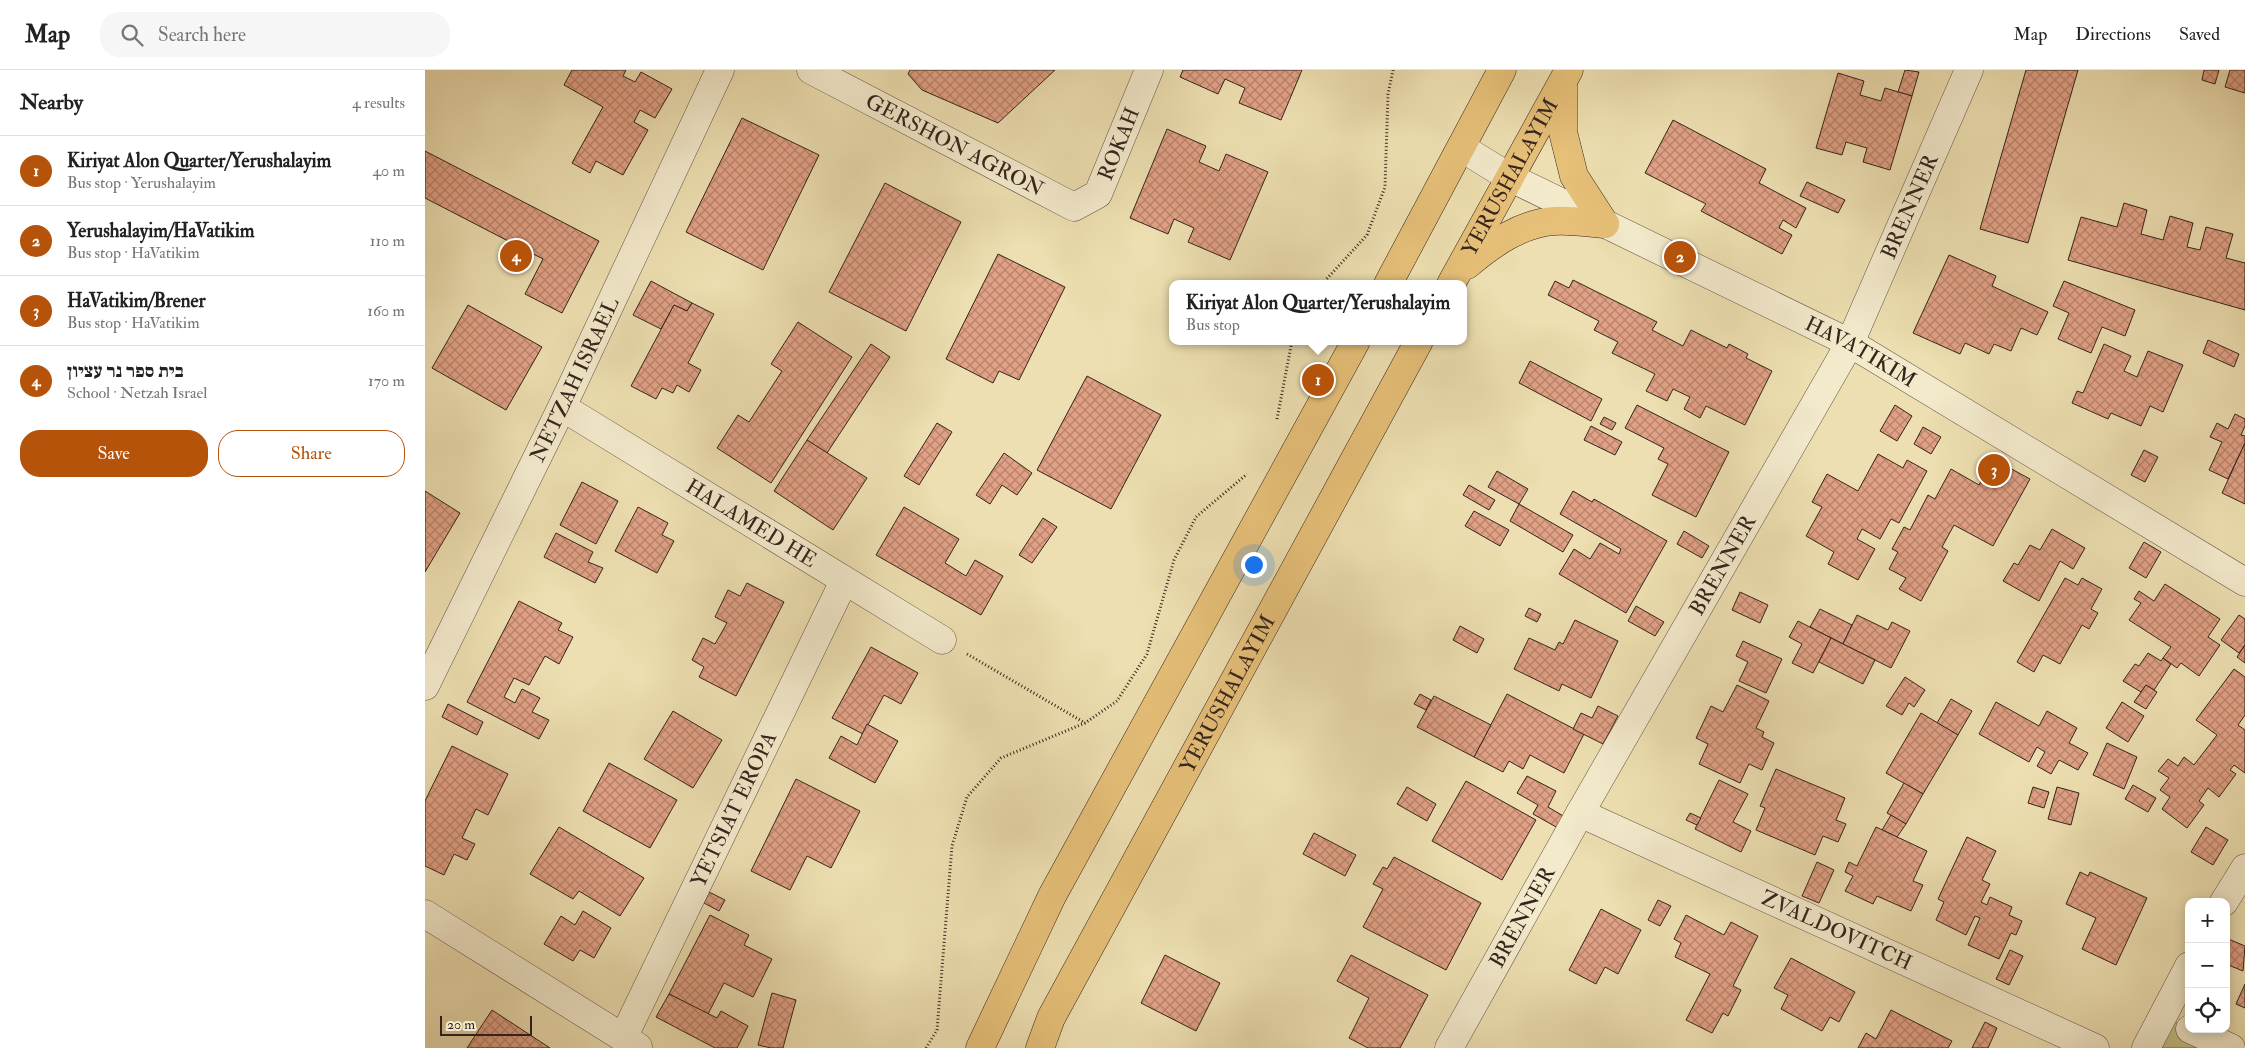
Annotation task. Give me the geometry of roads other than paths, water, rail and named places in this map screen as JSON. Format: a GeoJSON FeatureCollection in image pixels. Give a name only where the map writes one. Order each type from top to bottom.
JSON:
{"type":"FeatureCollection","features":[{"type":"Feature","properties":{"kind":"highway"},"geometry":{"type":"LineString","coordinates":[[1390,280],[1502,70]]}},
{"type":"Feature","properties":{"kind":"highway"},"geometry":{"type":"LineString","coordinates":[[1566,75],[1563,132],[1573,176],[1605,224]]}},
{"type":"Feature","properties":{"kind":"highway","name":"YERUSHALAYIM"},"geometry":{"type":"LineString","coordinates":[[1453,279],[1566,75]]}},
{"type":"Feature","properties":{"kind":"highway"},"geometry":{"type":"LineString","coordinates":[[1453,279],[1491,245],[1526,227],[1555,221],[1605,224]]}},
{"type":"Feature","properties":{"kind":"highway"},"geometry":{"type":"LineString","coordinates":[[981,1048],[1052,896],[1354,345]]}},
{"type":"Feature","properties":{"kind":"highway","name":"YERUSHALAYIM"},"geometry":{"type":"LineString","coordinates":[[1040,1048],[1051,1018],[1417,345]]}},
{"type":"Feature","properties":{"kind":"street","name":"NETZAH ISRAEL"},"geometry":{"type":"LineString","coordinates":[[425,686],[562,407],[720,70]]}},
{"type":"Feature","properties":{"kind":"street","name":"GERSHON AGRON"},"geometry":{"type":"LineString","coordinates":[[811,70],[1074,207]]}},
{"type":"Feature","properties":{"kind":"street","name":"ROKAH"},"geometry":{"type":"LineString","coordinates":[[1074,207],[1098,194],[1149,70]]}},
{"type":"Feature","properties":{"kind":"street","name":"BRENNER"},"geometry":{"type":"LineString","coordinates":[[1449,1048],[1580,813],[1850,343],[1969,70]]}},
{"type":"Feature","properties":{"kind":"street","name":"HAVATIKIM"},"geometry":{"type":"LineString","coordinates":[[1462,148],[1509,177],[1850,343],[2245,582]]}},
{"type":"Feature","properties":{"kind":"street","name":"HALAMED HE"},"geometry":{"type":"LineString","coordinates":[[562,407],[942,640]]}},
{"type":"Feature","properties":{"kind":"street","name":"YETSIAT EROPA"},"geometry":{"type":"LineString","coordinates":[[631,1043],[844,581]]}},
{"type":"Feature","properties":{"kind":"street","name":"ZVALDOVITCH"},"geometry":{"type":"LineString","coordinates":[[1580,813],[2095,1048]]}},
{"type":"Feature","properties":{"kind":"street"},"geometry":{"type":"LineString","coordinates":[[2226,898],[2245,868]]}},
{"type":"Feature","properties":{"kind":"street"},"geometry":{"type":"LineString","coordinates":[[425,914],[631,1043]]}},
{"type":"Feature","properties":{"kind":"street"},"geometry":{"type":"LineString","coordinates":[[2146,1048],[2185,973]]}},
{"type":"Feature","properties":{"kind":"street"},"geometry":{"type":"LineString","coordinates":[[2162,1016],[2185,1027]]}},
{"type":"Feature","properties":{"kind":"street"},"geometry":{"type":"LineString","coordinates":[[2198,1033],[2231,1048]]}},
{"type":"Feature","properties":{"kind":"place","name":"בית ספר נר עציון"},"geometry":{"type":"Point","coordinates":[516,256]}},
{"type":"Feature","properties":{"kind":"place","name":"Yerushalayim/HaVatikim"},"geometry":{"type":"Point","coordinates":[1680,257]}},
{"type":"Feature","properties":{"kind":"place","name":"Kiriyat Alon Quarter/Yerushalayim"},"geometry":{"type":"Point","coordinates":[1318,380]}},
{"type":"Feature","properties":{"kind":"place","name":"HaVatikim/Brener"},"geometry":{"type":"Point","coordinates":[1994,470]}}]}
